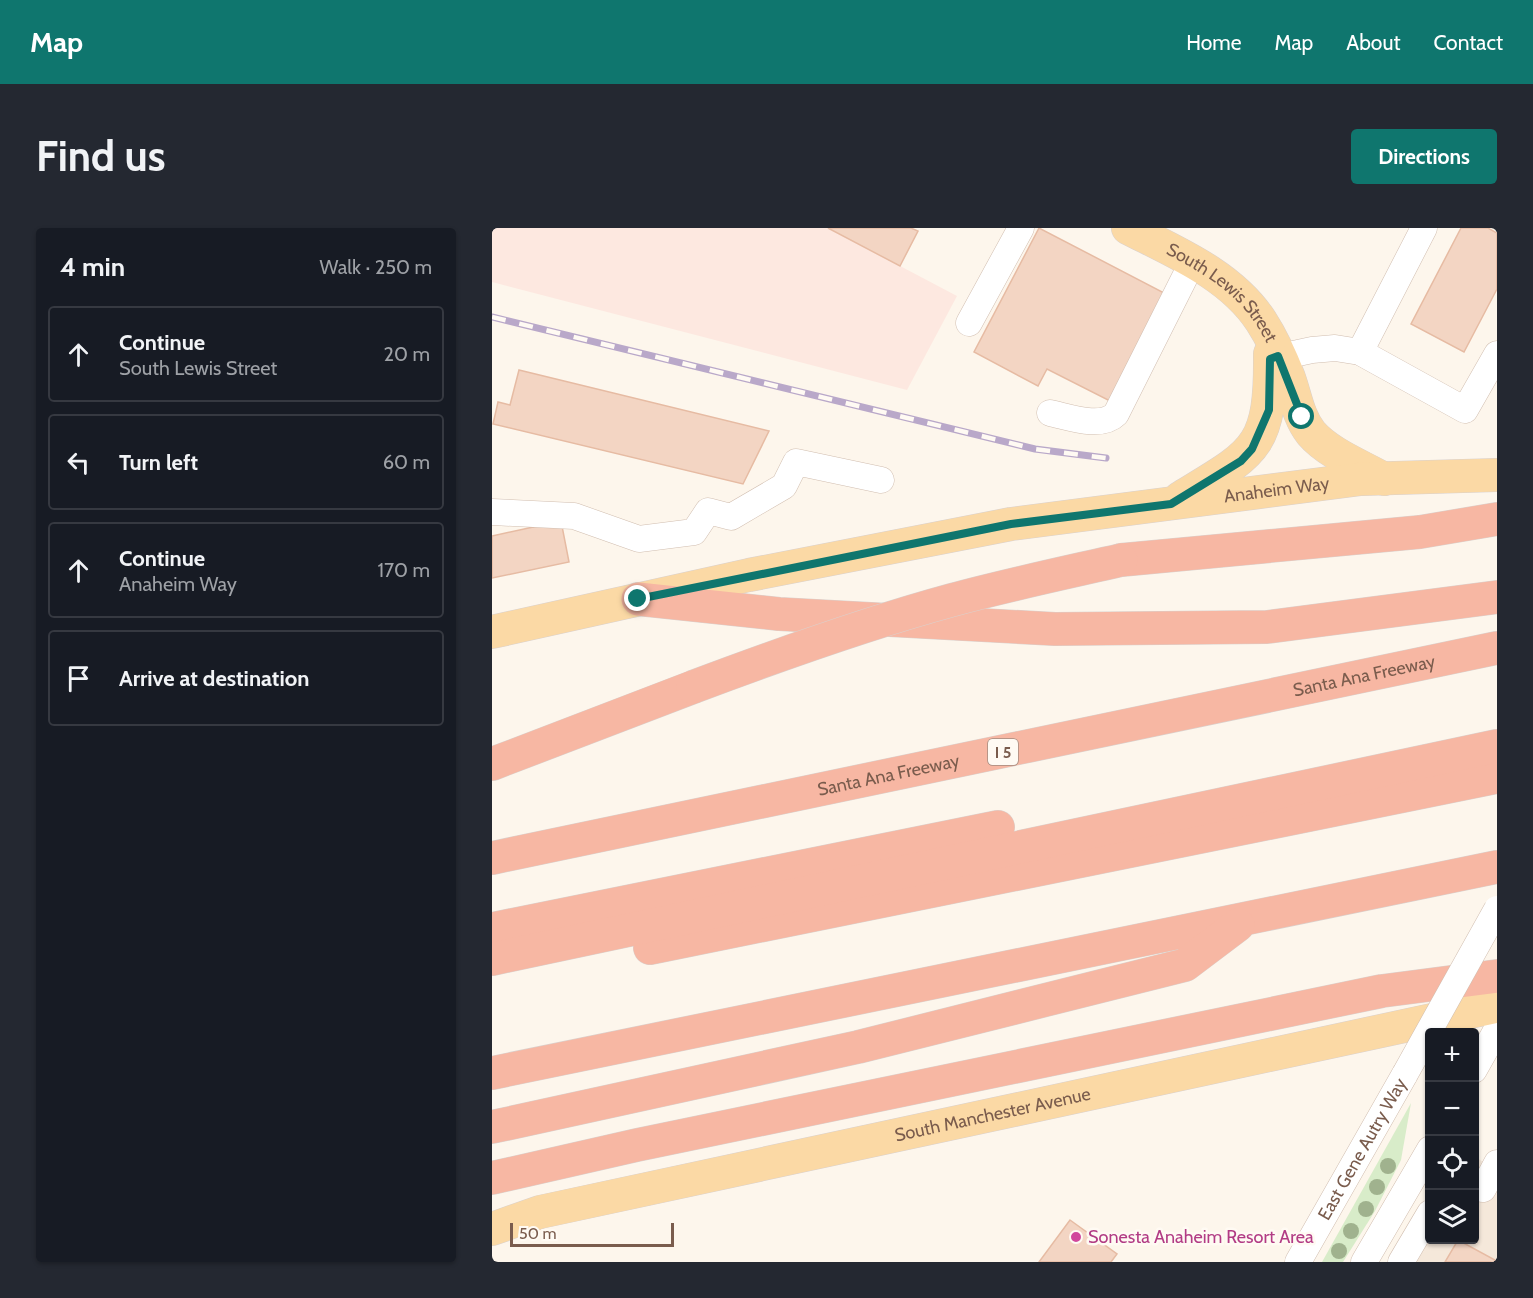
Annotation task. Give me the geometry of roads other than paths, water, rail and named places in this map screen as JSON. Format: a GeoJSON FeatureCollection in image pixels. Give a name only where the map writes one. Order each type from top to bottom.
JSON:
{"type":"FeatureCollection","features":[{"type":"Feature","properties":{"kind":"highway"},"geometry":{"type":"LineString","coordinates":[[492,764],[693,687],[875,622],[954,599],[1120,560],[1420,532],[1497,519]]}},
{"type":"Feature","properties":{"kind":"highway"},"geometry":{"type":"LineString","coordinates":[[638,599],[779,614],[1067,629],[1267,627],[1497,597]]}},
{"type":"Feature","properties":{"kind":"highway","name":"Santa Ana Freeway"},"geometry":{"type":"LineString","coordinates":[[492,858],[1497,648]]}},
{"type":"Feature","properties":{"kind":"highway"},"geometry":{"type":"LineString","coordinates":[[492,929],[1497,726]]}},
{"type":"Feature","properties":{"kind":"highway"},"geometry":{"type":"LineString","coordinates":[[492,959],[1497,746]]}},
{"type":"Feature","properties":{"kind":"highway"},"geometry":{"type":"LineString","coordinates":[[492,979],[1497,777]]}},
{"type":"Feature","properties":{"kind":"highway"},"geometry":{"type":"LineString","coordinates":[[1462,784],[1497,800]]}},
{"type":"Feature","properties":{"kind":"highway"},"geometry":{"type":"LineString","coordinates":[[492,1073],[1497,867]]}},
{"type":"Feature","properties":{"kind":"highway"},"geometry":{"type":"LineString","coordinates":[[492,1127],[858,1047],[1185,965],[1245,920]]}},
{"type":"Feature","properties":{"kind":"highway"},"geometry":{"type":"LineString","coordinates":[[492,1178],[637,1145],[1382,991],[1497,976]]}},
{"type":"Feature","properties":{"kind":"main road","name":"South Lewis Street"},"geometry":{"type":"LineString","coordinates":[[1137,230],[1193,261],[1236,292],[1260,320],[1273,351],[1289,379],[1300,416],[1312,434],[1325,445],[1384,479]]}},
{"type":"Feature","properties":{"kind":"main road"},"geometry":{"type":"LineString","coordinates":[[1171,504],[1241,461],[1252,449],[1269,410],[1273,351]]}},
{"type":"Feature","properties":{"kind":"main road","name":"Anaheim Way"},"geometry":{"type":"LineString","coordinates":[[492,632],[638,599],[1011,524],[1361,479],[1497,475]]}},
{"type":"Feature","properties":{"kind":"main road","name":"South Manchester Avenue"},"geometry":{"type":"LineString","coordinates":[[492,1229],[540,1212],[1497,1006]]}},
{"type":"Feature","properties":{"kind":"street"},"geometry":{"type":"LineString","coordinates":[[969,323],[1021,228]]}},
{"type":"Feature","properties":{"kind":"street"},"geometry":{"type":"LineString","coordinates":[[1360,352],[1424,228]]}},
{"type":"Feature","properties":{"kind":"street"},"geometry":{"type":"LineString","coordinates":[[1050,413],[1098,422],[1111,420],[1193,261]]}},
{"type":"Feature","properties":{"kind":"street"},"geometry":{"type":"LineString","coordinates":[[1273,351],[1335,348],[1360,352],[1465,410],[1497,354]]}},
{"type":"Feature","properties":{"kind":"street"},"geometry":{"type":"LineString","coordinates":[[492,512],[574,516],[639,539],[694,532],[708,511],[731,517],[784,486],[796,462],[881,480]]}},
{"type":"Feature","properties":{"kind":"street","name":"East Gene Autry Way"},"geometry":{"type":"LineString","coordinates":[[1298,1262],[1497,909]]}},
{"type":"Feature","properties":{"kind":"street"},"geometry":{"type":"LineString","coordinates":[[1479,1061],[1497,1029]]}},
{"type":"Feature","properties":{"kind":"street"},"geometry":{"type":"LineString","coordinates":[[1364,1262],[1425,1158]]}},
{"type":"Feature","properties":{"kind":"street"},"geometry":{"type":"LineString","coordinates":[[1485,1190],[1497,1163]]}},
{"type":"Feature","properties":{"kind":"street"},"geometry":{"type":"LineString","coordinates":[[1401,1262],[1425,1221]]}},
{"type":"Feature","properties":{"kind":"railway"},"geometry":{"type":"LineString","coordinates":[[492,317],[1035,449],[1106,458]]}},
{"type":"Feature","properties":{"kind":"place","name":"Sonesta Anaheim Resort Area"},"geometry":{"type":"Point","coordinates":[1076,1237]}}]}
